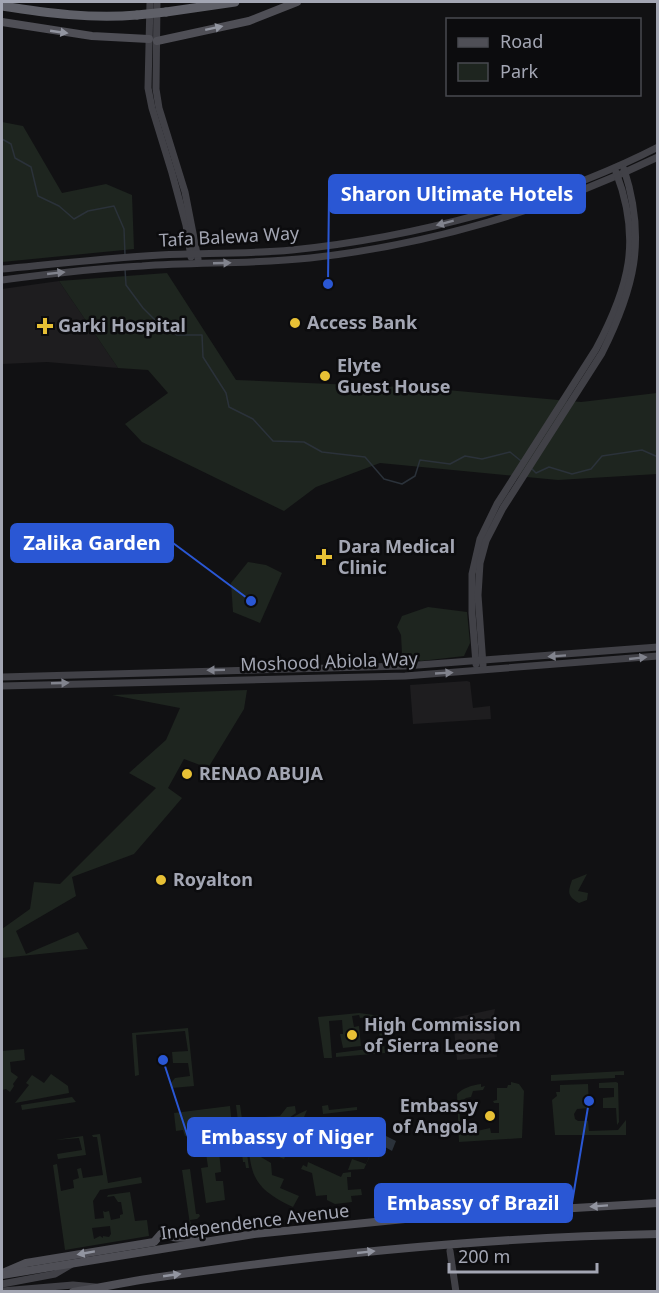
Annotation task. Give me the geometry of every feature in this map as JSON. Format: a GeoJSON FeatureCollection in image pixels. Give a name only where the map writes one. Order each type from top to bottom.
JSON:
{"type":"FeatureCollection","features":[{"type":"Feature","properties":{"kind":"highway"},"geometry":{"type":"LineString","coordinates":[[2,6],[107,18],[235,2]]}},
{"type":"Feature","properties":{"kind":"main road"},"geometry":{"type":"LineString","coordinates":[[150,2],[153,40]]}},
{"type":"Feature","properties":{"kind":"main road"},"geometry":{"type":"LineString","coordinates":[[157,2],[148,88],[195,264]]}},
{"type":"Feature","properties":{"kind":"main road"},"geometry":{"type":"LineString","coordinates":[[2,22],[92,36],[153,40],[249,21],[297,2]]}},
{"type":"Feature","properties":{"kind":"main road","name":"Tafa Balewa Way"},"geometry":{"type":"LineString","coordinates":[[2,269],[111,258],[290,250],[389,236],[536,197],[622,164],[657,147]]}},
{"type":"Feature","properties":{"kind":"main road","name":"Tafa Balewa Way"},"geometry":{"type":"LineString","coordinates":[[2,280],[111,268],[308,258],[361,250],[427,237],[523,211],[621,174],[657,157]]}},
{"type":"Feature","properties":{"kind":"main road"},"geometry":{"type":"LineString","coordinates":[[480,671],[478,595],[480,563],[486,541],[513,485],[550,430],[597,349],[624,286],[630,232],[621,174],[622,164]]}},
{"type":"Feature","properties":{"kind":"main road"},"geometry":{"type":"LineString","coordinates":[[614,167],[621,174]]}},
{"type":"Feature","properties":{"kind":"main road","name":"Moshood Abiola Way"},"geometry":{"type":"LineString","coordinates":[[2,677],[405,666],[657,647]]}},
{"type":"Feature","properties":{"kind":"main road","name":"Moshood Abiola Way"},"geometry":{"type":"LineString","coordinates":[[2,686],[382,676],[480,671],[657,656]]}},
{"type":"Feature","properties":{"kind":"main road","name":"Independence Avenue"},"geometry":{"type":"LineString","coordinates":[[2,1275],[254,1234],[425,1217],[657,1203]]}},
{"type":"Feature","properties":{"kind":"main road"},"geometry":{"type":"LineString","coordinates":[[2,1275],[26,1263],[154,1242],[161,1234],[173,1238],[193,1236],[206,1241]]}},
{"type":"Feature","properties":{"kind":"main road"},"geometry":{"type":"LineString","coordinates":[[73,1292],[292,1260],[441,1244],[539,1237],[657,1234]]}},
{"type":"Feature","properties":{"kind":"main road"},"geometry":{"type":"LineString","coordinates":[[450,1251],[456,1292]]}},
{"type":"Feature","properties":{"kind":"main road","name":"Independence Avenue"},"geometry":{"type":"LineString","coordinates":[[2,1284],[55,1274],[72,1264]]}},
{"type":"Feature","properties":{"kind":"main road"},"geometry":{"type":"LineString","coordinates":[[2,1291],[73,1285],[97,1287]]}},
{"type":"Feature","properties":{"kind":"shaded area","name":"Garki Hospital"},"geometry":{"type":"Polygon","coordinates":[[[59,281],[118,368],[47,362],[2,364],[2,289],[59,281]]]}},
{"type":"Feature","properties":{"kind":"shaded area"},"geometry":{"type":"Polygon","coordinates":[[[470,682],[473,708],[490,706],[491,719],[413,724],[410,685],[470,682]]]}},
{"type":"Feature","properties":{"kind":"shaded area"},"geometry":{"type":"Polygon","coordinates":[[[495,1009],[493,1021],[497,1057],[457,1060],[453,1018],[495,1009]]]}},
{"type":"Feature","properties":{"kind":"shaded area"},"geometry":{"type":"Polygon","coordinates":[[[384,1135],[396,1141],[392,1151],[385,1147],[382,1155],[376,1153],[384,1135]]]}},
{"type":"Feature","properties":{"kind":"green space"},"geometry":{"type":"Polygon","coordinates":[[[2,122],[23,126],[62,193],[106,184],[132,195],[134,249],[2,262],[2,122]]]}},
{"type":"Feature","properties":{"kind":"green space"},"geometry":{"type":"Polygon","coordinates":[[[167,273],[236,380],[425,388],[581,402],[657,393],[657,474],[558,480],[380,463],[316,487],[284,511],[142,442],[125,424],[168,393],[148,370],[118,368],[59,281],[167,273]]]}},
{"type":"Feature","properties":{"kind":"green space"},"geometry":{"type":"Polygon","coordinates":[[[248,562],[266,565],[282,573],[260,623],[233,612],[231,583],[248,562]]]}},
{"type":"Feature","properties":{"kind":"green space"},"geometry":{"type":"Polygon","coordinates":[[[428,607],[467,612],[470,643],[464,656],[421,661],[402,653],[401,635],[397,627],[402,616],[428,607]]]}},
{"type":"Feature","properties":{"kind":"green space"},"geometry":{"type":"Polygon","coordinates":[[[247,690],[244,709],[208,768],[184,759],[168,788],[182,798],[134,854],[72,877],[76,896],[16,931],[26,954],[78,932],[88,949],[2,958],[2,929],[30,909],[34,882],[60,884],[156,788],[129,773],[166,740],[180,708],[112,695],[247,690]]]}},
{"type":"Feature","properties":{"kind":"green space"},"geometry":{"type":"Polygon","coordinates":[[[587,874],[578,891],[588,893],[587,900],[579,903],[570,896],[572,880],[587,874]]]}},
{"type":"Feature","properties":{"kind":"green space"},"geometry":{"type":"Polygon","coordinates":[[[359,1013],[381,1016],[385,1053],[336,1057],[336,1053],[368,1049],[368,1044],[372,1047],[381,1046],[378,1023],[370,1024],[369,1017],[360,1018],[359,1015],[352,1016],[354,1027],[359,1026],[361,1046],[343,1048],[340,1034],[343,1034],[342,1020],[329,1021],[332,1058],[324,1058],[318,1017],[359,1013]]]}},
{"type":"Feature","properties":{"kind":"green space"},"geometry":{"type":"Polygon","coordinates":[[[188,1028],[194,1086],[172,1088],[171,1083],[175,1078],[190,1076],[188,1063],[173,1063],[172,1052],[188,1051],[185,1031],[136,1035],[139,1075],[135,1076],[132,1033],[188,1028]]]}},
{"type":"Feature","properties":{"kind":"green space"},"geometry":{"type":"Polygon","coordinates":[[[24,1049],[25,1060],[10,1062],[11,1072],[18,1077],[14,1086],[10,1092],[6,1089],[2,1090],[2,1051],[24,1049]]]}},
{"type":"Feature","properties":{"kind":"green space"},"geometry":{"type":"Polygon","coordinates":[[[624,1071],[624,1075],[615,1075],[615,1078],[551,1081],[551,1075],[624,1071]]]}},
{"type":"Feature","properties":{"kind":"green space"},"geometry":{"type":"Polygon","coordinates":[[[51,1074],[68,1086],[69,1093],[15,1103],[29,1085],[26,1083],[32,1075],[44,1083],[51,1074]]]}},
{"type":"Feature","properties":{"kind":"green space"},"geometry":{"type":"Polygon","coordinates":[[[511,1082],[519,1084],[524,1091],[522,1138],[459,1142],[457,1094],[471,1086],[481,1084],[481,1087],[485,1086],[483,1090],[473,1091],[471,1097],[459,1104],[461,1132],[470,1132],[471,1128],[476,1128],[477,1131],[490,1128],[491,1133],[499,1133],[499,1103],[493,1101],[497,1100],[497,1088],[507,1088],[511,1082]]]}},
{"type":"Feature","properties":{"kind":"green space"},"geometry":{"type":"Polygon","coordinates":[[[599,1083],[618,1083],[619,1122],[617,1125],[616,1108],[603,1108],[603,1098],[614,1097],[614,1088],[599,1088],[599,1083]]]}},
{"type":"Feature","properties":{"kind":"green space"},"geometry":{"type":"Polygon","coordinates":[[[588,1084],[589,1108],[577,1109],[574,1114],[575,1119],[588,1121],[589,1131],[618,1130],[626,1120],[626,1135],[555,1135],[552,1100],[557,1096],[556,1092],[560,1092],[560,1085],[588,1084]]]}},
{"type":"Feature","properties":{"kind":"green space"},"geometry":{"type":"Polygon","coordinates":[[[72,1097],[76,1102],[22,1110],[21,1105],[72,1097]]]}},
{"type":"Feature","properties":{"kind":"green space"},"geometry":{"type":"Polygon","coordinates":[[[236,1105],[240,1105],[249,1168],[246,1168],[243,1162],[236,1105]]]}},
{"type":"Feature","properties":{"kind":"green space"},"geometry":{"type":"Polygon","coordinates":[[[328,1105],[329,1110],[357,1107],[357,1110],[323,1114],[322,1106],[328,1105]]]}},
{"type":"Feature","properties":{"kind":"green space"},"geometry":{"type":"Polygon","coordinates":[[[230,1106],[233,1136],[220,1138],[218,1129],[194,1132],[194,1134],[185,1136],[183,1130],[176,1131],[174,1113],[230,1106]]]}},
{"type":"Feature","properties":{"kind":"green space"},"geometry":{"type":"Polygon","coordinates":[[[295,1106],[296,1113],[272,1130],[260,1149],[252,1147],[254,1153],[271,1163],[272,1175],[284,1179],[280,1188],[299,1196],[293,1207],[278,1199],[259,1183],[251,1165],[246,1124],[264,1117],[280,1116],[287,1107],[295,1106]]]}},
{"type":"Feature","properties":{"kind":"green space"},"geometry":{"type":"Polygon","coordinates":[[[307,1110],[290,1151],[284,1159],[262,1150],[281,1126],[307,1110]]]}},
{"type":"Feature","properties":{"kind":"green space"},"geometry":{"type":"Polygon","coordinates":[[[100,1134],[108,1183],[141,1177],[142,1183],[100,1190],[93,1201],[95,1219],[104,1218],[103,1211],[109,1211],[111,1220],[120,1218],[123,1214],[121,1202],[118,1202],[114,1196],[107,1197],[130,1192],[135,1221],[147,1220],[149,1236],[65,1250],[53,1165],[57,1164],[61,1191],[74,1188],[73,1180],[79,1178],[77,1169],[81,1168],[83,1178],[103,1175],[97,1137],[92,1135],[100,1134]],[[110,1226],[92,1228],[94,1239],[100,1236],[109,1237],[110,1226]]]}},
{"type":"Feature","properties":{"kind":"green space"},"geometry":{"type":"Polygon","coordinates":[[[83,1136],[86,1155],[58,1159],[57,1154],[82,1150],[79,1138],[55,1140],[83,1136]]]}},
{"type":"Feature","properties":{"kind":"green space"},"geometry":{"type":"Polygon","coordinates":[[[375,1139],[377,1140],[364,1169],[348,1170],[352,1159],[366,1164],[375,1139]]]}},
{"type":"Feature","properties":{"kind":"green space"},"geometry":{"type":"Polygon","coordinates":[[[219,1151],[221,1172],[215,1173],[216,1181],[223,1181],[225,1200],[206,1203],[201,1168],[208,1167],[206,1153],[219,1151]]]}},
{"type":"Feature","properties":{"kind":"green space"},"geometry":{"type":"Polygon","coordinates":[[[308,1162],[341,1177],[343,1173],[351,1172],[351,1177],[347,1177],[348,1190],[361,1189],[362,1195],[351,1196],[352,1202],[335,1204],[327,1200],[327,1195],[316,1196],[312,1173],[301,1169],[303,1165],[307,1167],[308,1162]]]}},
{"type":"Feature","properties":{"kind":"green space"},"geometry":{"type":"Polygon","coordinates":[[[190,1169],[196,1214],[200,1216],[190,1220],[191,1224],[195,1224],[195,1229],[252,1221],[252,1216],[255,1216],[256,1222],[191,1231],[182,1170],[190,1169]]]}},
{"type":"Feature","properties":{"kind":"green space"},"geometry":{"type":"Polygon","coordinates":[[[322,1209],[331,1213],[295,1217],[298,1212],[322,1209]]]}},
{"type":"Feature","properties":{"kind":"waterway"},"geometry":{"type":"LineString","coordinates":[[2,139],[11,144],[15,158],[31,167],[38,196],[59,206],[74,219],[88,211],[114,206],[124,229],[125,255]]}},
{"type":"Feature","properties":{"kind":"waterway"},"geometry":{"type":"LineString","coordinates":[[125,269],[126,285],[143,308],[159,324],[177,335],[202,335],[203,357],[226,393],[229,407],[253,419],[273,441],[304,442],[322,452],[365,457],[384,479],[402,484],[415,476],[420,460],[450,464],[465,456],[482,459],[510,452],[521,461]]}},
{"type":"Feature","properties":{"kind":"waterway"},"geometry":{"type":"LineString","coordinates":[[532,469],[536,473],[549,467],[572,474],[591,469],[602,456],[642,450],[658,457]]}},
{"type":"Feature","properties":{"kind":"place","name":"Sharon Ultimate Hotels"},"geometry":{"type":"Point","coordinates":[328,284]}},
{"type":"Feature","properties":{"kind":"place","name":"Access Bank"},"geometry":{"type":"Point","coordinates":[295,323]}},
{"type":"Feature","properties":{"kind":"place","name":"Garki Hospital"},"geometry":{"type":"Point","coordinates":[45,326]}},
{"type":"Feature","properties":{"kind":"place","name":"Elyte Guest House"},"geometry":{"type":"Point","coordinates":[325,376]}},
{"type":"Feature","properties":{"kind":"place","name":"Dara Medical Clinic"},"geometry":{"type":"Point","coordinates":[324,557]}},
{"type":"Feature","properties":{"kind":"place","name":"Zalika Garden"},"geometry":{"type":"Point","coordinates":[251,601]}},
{"type":"Feature","properties":{"kind":"place","name":"RENAO ABUJA"},"geometry":{"type":"Point","coordinates":[187,774]}},
{"type":"Feature","properties":{"kind":"place","name":"Royalton"},"geometry":{"type":"Point","coordinates":[161,880]}},
{"type":"Feature","properties":{"kind":"place","name":"High Commission of Sierra Leone"},"geometry":{"type":"Point","coordinates":[352,1035]}},
{"type":"Feature","properties":{"kind":"place","name":"Embassy of Niger"},"geometry":{"type":"Point","coordinates":[163,1060]}},
{"type":"Feature","properties":{"kind":"place","name":"Embassy of Brazil"},"geometry":{"type":"Point","coordinates":[589,1101]}},
{"type":"Feature","properties":{"kind":"place","name":"Embassy of Angola"},"geometry":{"type":"Point","coordinates":[490,1116]}}]}
